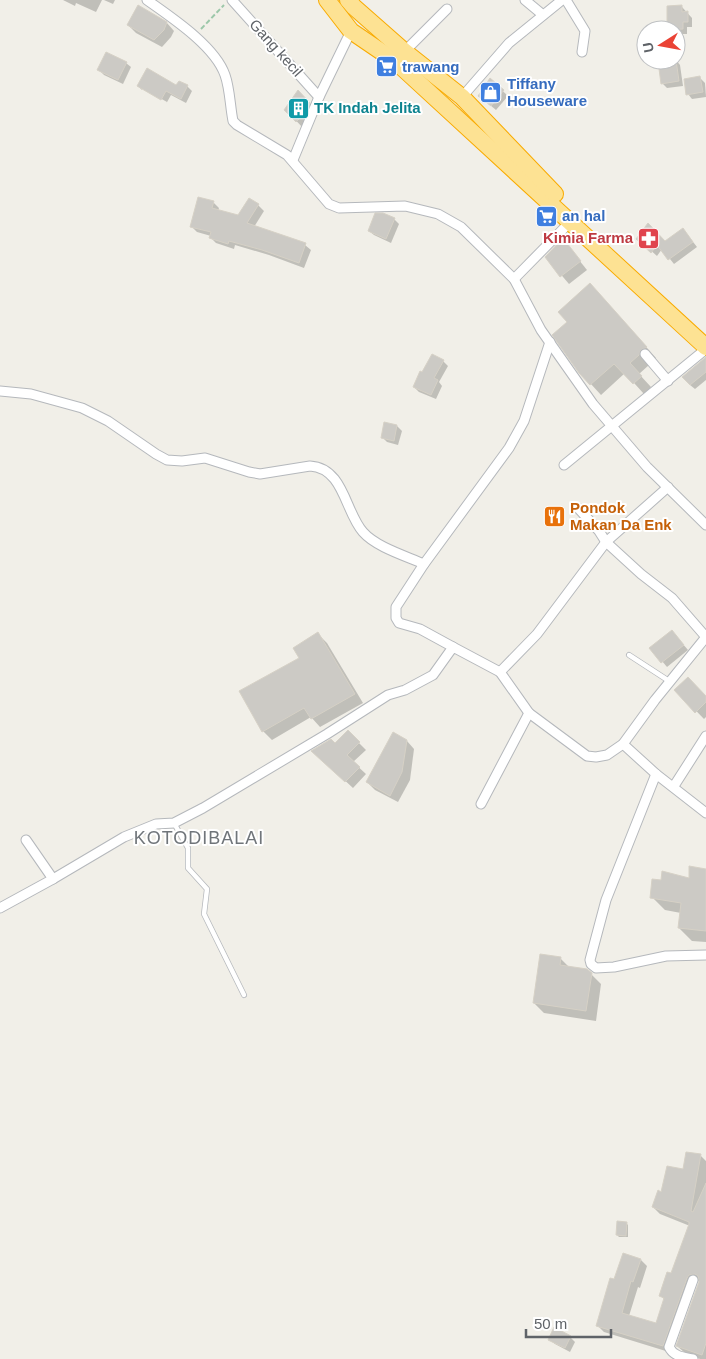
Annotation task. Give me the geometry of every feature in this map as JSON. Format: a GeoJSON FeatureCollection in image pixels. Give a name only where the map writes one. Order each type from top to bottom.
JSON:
{"type":"FeatureCollection","features":[{"type":"Feature","properties":{"kind":"highway"},"geometry":{"type":"LineString","coordinates":[[327,0],[350,31],[400,56],[462,97],[571,221],[706,348]]}},
{"type":"Feature","properties":{"kind":"highway"},"geometry":{"type":"LineString","coordinates":[[348,0],[400,56],[544,192],[589,223],[706,338]]}},
{"type":"Feature","properties":{"kind":"street"},"geometry":{"type":"LineString","coordinates":[[147,0],[194,36],[216,58],[225,75],[233,121],[293,160],[329,204],[339,208],[405,206],[438,214],[461,226],[514,279],[541,330],[593,404],[647,466],[706,525]]}},
{"type":"Feature","properties":{"kind":"street","name":"Gang kecil"},"geometry":{"type":"LineString","coordinates":[[230,0],[319,97]]}},
{"type":"Feature","properties":{"kind":"street"},"geometry":{"type":"LineString","coordinates":[[525,0],[543,15]]}},
{"type":"Feature","properties":{"kind":"street"},"geometry":{"type":"LineString","coordinates":[[462,97],[510,43],[562,0]]}},
{"type":"Feature","properties":{"kind":"street"},"geometry":{"type":"LineString","coordinates":[[566,0],[585,31],[582,52]]}},
{"type":"Feature","properties":{"kind":"street"},"geometry":{"type":"LineString","coordinates":[[400,56],[447,9]]}},
{"type":"Feature","properties":{"kind":"street"},"geometry":{"type":"LineString","coordinates":[[293,160],[319,97],[350,31]]}},
{"type":"Feature","properties":{"kind":"street"},"geometry":{"type":"LineString","coordinates":[[514,279],[571,221]]}},
{"type":"Feature","properties":{"kind":"street"},"geometry":{"type":"LineString","coordinates":[[550,342],[524,421],[508,448],[424,564],[396,607],[396,618],[399,623],[420,629],[500,672],[529,713],[587,756],[596,757],[607,755],[623,744],[706,637],[672,598],[641,574],[606,542],[599,531],[578,508]]}},
{"type":"Feature","properties":{"kind":"street"},"geometry":{"type":"LineString","coordinates":[[564,465],[706,348]]}},
{"type":"Feature","properties":{"kind":"street"},"geometry":{"type":"LineString","coordinates":[[645,354],[668,381]]}},
{"type":"Feature","properties":{"kind":"street"},"geometry":{"type":"LineString","coordinates":[[0,391],[31,394],[82,408],[108,421],[167,460],[182,462],[205,458],[260,474],[310,466],[318,467],[328,473],[337,483],[362,532],[372,541],[424,564]]}},
{"type":"Feature","properties":{"kind":"street"},"geometry":{"type":"LineString","coordinates":[[500,672],[538,634],[606,542],[668,487]]}},
{"type":"Feature","properties":{"kind":"street"},"geometry":{"type":"LineString","coordinates":[[0,908],[124,838],[156,824],[174,823],[203,808],[388,695],[405,690],[433,675],[453,647]]}},
{"type":"Feature","properties":{"kind":"street"},"geometry":{"type":"LineString","coordinates":[[481,804],[529,713]]}},
{"type":"Feature","properties":{"kind":"street"},"geometry":{"type":"LineString","coordinates":[[674,786],[706,736]]}},
{"type":"Feature","properties":{"kind":"street"},"geometry":{"type":"LineString","coordinates":[[623,744],[656,774],[674,786],[706,813]]}},
{"type":"Feature","properties":{"kind":"street"},"geometry":{"type":"LineString","coordinates":[[656,774],[606,900],[590,960],[591,964],[596,968],[614,967],[666,956],[706,955]]}},
{"type":"Feature","properties":{"kind":"street"},"geometry":{"type":"LineString","coordinates":[[26,840],[53,879]]}},
{"type":"Feature","properties":{"kind":"street"},"geometry":{"type":"LineString","coordinates":[[693,1280],[669,1347],[672,1353],[678,1356],[693,1359]]}},
{"type":"Feature","properties":{"kind":"lane"},"geometry":{"type":"LineString","coordinates":[[628,654],[671,682]]}},
{"type":"Feature","properties":{"kind":"lane"},"geometry":{"type":"LineString","coordinates":[[174,823],[188,848],[188,868],[207,889],[204,914],[244,995]]}},
{"type":"Feature","properties":{"kind":"path"},"geometry":{"type":"LineString","coordinates":[[194,36],[230,0]]}},
{"type":"Feature","properties":{"kind":"building"},"geometry":{"type":"Polygon","coordinates":[[[138,5],[167,22],[164,30],[154,40],[127,25],[138,5]]]}},
{"type":"Feature","properties":{"kind":"building"},"geometry":{"type":"Polygon","coordinates":[[[682,5],[682,12],[688,11],[688,22],[686,20],[667,20],[667,6],[682,5]]]}},
{"type":"Feature","properties":{"kind":"building"},"geometry":{"type":"Polygon","coordinates":[[[106,52],[127,62],[118,80],[97,70],[106,52]]]}},
{"type":"Feature","properties":{"kind":"building"},"geometry":{"type":"Polygon","coordinates":[[[147,68],[176,85],[179,81],[188,85],[181,99],[166,91],[161,100],[137,86],[147,68]]]}},
{"type":"Feature","properties":{"kind":"building"},"geometry":{"type":"Polygon","coordinates":[[[659,70],[677,70],[679,81],[661,84],[659,70]]]}},
{"type":"Feature","properties":{"kind":"building"},"geometry":{"type":"Polygon","coordinates":[[[700,76],[703,92],[686,95],[684,79],[700,76]]]}},
{"type":"Feature","properties":{"kind":"building","name":"Tiffany Houseware"},"geometry":{"type":"Polygon","coordinates":[[[490,78],[504,90],[491,106],[478,96],[490,78]]]}},
{"type":"Feature","properties":{"kind":"building","name":"TK Indah Jelita"},"geometry":{"type":"Polygon","coordinates":[[[298,90],[310,103],[306,112],[296,122],[284,110],[298,90]]]}},
{"type":"Feature","properties":{"kind":"building"},"geometry":{"type":"Polygon","coordinates":[[[198,197],[214,201],[212,208],[238,215],[249,198],[259,204],[247,223],[306,243],[299,263],[262,250],[229,241],[228,244],[209,238],[211,232],[190,227],[198,197]]]}},
{"type":"Feature","properties":{"kind":"building"},"geometry":{"type":"Polygon","coordinates":[[[375,213],[383,213],[395,218],[386,239],[368,231],[375,213]]]}},
{"type":"Feature","properties":{"kind":"building"},"geometry":{"type":"Polygon","coordinates":[[[648,223],[665,241],[683,228],[693,242],[668,260],[657,245],[651,253],[636,239],[648,223]]]}},
{"type":"Feature","properties":{"kind":"building"},"geometry":{"type":"Polygon","coordinates":[[[563,238],[581,261],[560,277],[545,257],[563,238]]]}},
{"type":"Feature","properties":{"kind":"building"},"geometry":{"type":"Polygon","coordinates":[[[590,283],[647,347],[641,350],[639,355],[630,363],[642,376],[633,384],[614,364],[590,385],[552,335],[567,322],[558,312],[590,283]]]}},
{"type":"Feature","properties":{"kind":"building"},"geometry":{"type":"Polygon","coordinates":[[[432,354],[444,360],[434,378],[438,380],[431,395],[413,387],[420,371],[422,372],[432,354]]]}},
{"type":"Feature","properties":{"kind":"building"},"geometry":{"type":"Polygon","coordinates":[[[706,357],[706,372],[690,385],[682,377],[706,357]]]}},
{"type":"Feature","properties":{"kind":"building"},"geometry":{"type":"Polygon","coordinates":[[[384,422],[397,425],[394,441],[381,438],[384,422]]]}},
{"type":"Feature","properties":{"kind":"building"},"geometry":{"type":"Polygon","coordinates":[[[672,630],[684,645],[661,663],[649,648],[672,630]]]}},
{"type":"Feature","properties":{"kind":"building"},"geometry":{"type":"Polygon","coordinates":[[[318,632],[355,694],[311,719],[304,708],[262,732],[239,691],[299,658],[293,648],[318,632]]]}},
{"type":"Feature","properties":{"kind":"building"},"geometry":{"type":"Polygon","coordinates":[[[688,677],[706,696],[706,702],[695,713],[674,690],[688,677]]]}},
{"type":"Feature","properties":{"kind":"building"},"geometry":{"type":"Polygon","coordinates":[[[348,730],[360,742],[347,755],[360,767],[345,782],[311,751],[331,739],[335,743],[348,730]]]}},
{"type":"Feature","properties":{"kind":"building"},"geometry":{"type":"Polygon","coordinates":[[[393,732],[407,740],[402,772],[390,796],[366,782],[393,732]]]}},
{"type":"Feature","properties":{"kind":"building"},"geometry":{"type":"Polygon","coordinates":[[[689,866],[706,869],[706,931],[678,928],[681,903],[650,898],[652,879],[661,880],[662,871],[689,878],[689,866]]]}},
{"type":"Feature","properties":{"kind":"building"},"geometry":{"type":"Polygon","coordinates":[[[540,954],[561,957],[560,965],[587,969],[592,973],[586,1011],[533,1003],[540,954]]]}},
{"type":"Feature","properties":{"kind":"building"},"geometry":{"type":"Polygon","coordinates":[[[686,1152],[701,1154],[691,1211],[693,1212],[706,1183],[706,1343],[702,1355],[676,1346],[699,1282],[698,1276],[695,1274],[689,1275],[687,1278],[663,1346],[596,1326],[610,1278],[614,1279],[623,1253],[641,1259],[633,1282],[631,1281],[622,1313],[656,1323],[664,1298],[659,1296],[667,1272],[671,1273],[689,1222],[652,1207],[658,1190],[661,1192],[667,1166],[683,1169],[686,1152]]]}},
{"type":"Feature","properties":{"kind":"building"},"geometry":{"type":"Polygon","coordinates":[[[617,1221],[627,1222],[626,1236],[616,1235],[617,1221]]]}},
{"type":"Feature","properties":{"kind":"building"},"geometry":{"type":"Polygon","coordinates":[[[554,1327],[571,1336],[565,1348],[548,1340],[554,1327]]]}},
{"type":"Feature","properties":{"kind":"place","name":"trawang"},"geometry":{"type":"Point","coordinates":[386,67]}},
{"type":"Feature","properties":{"kind":"place","name":"Tiffany Houseware"},"geometry":{"type":"Point","coordinates":[491,93]}},
{"type":"Feature","properties":{"kind":"place","name":"TK Indah Jelita"},"geometry":{"type":"Point","coordinates":[298,108]}},
{"type":"Feature","properties":{"kind":"place","name":"an hal"},"geometry":{"type":"Point","coordinates":[546,216]}},
{"type":"Feature","properties":{"kind":"place","name":"Kimia Farma"},"geometry":{"type":"Point","coordinates":[649,238]}},
{"type":"Feature","properties":{"kind":"place","name":"Pondok Makan Da Enk"},"geometry":{"type":"Point","coordinates":[554,517]}},
{"type":"Feature","properties":{"kind":"district","name":"KOTODIBALAI"},"geometry":{"type":"Point","coordinates":[199,838]}}]}
